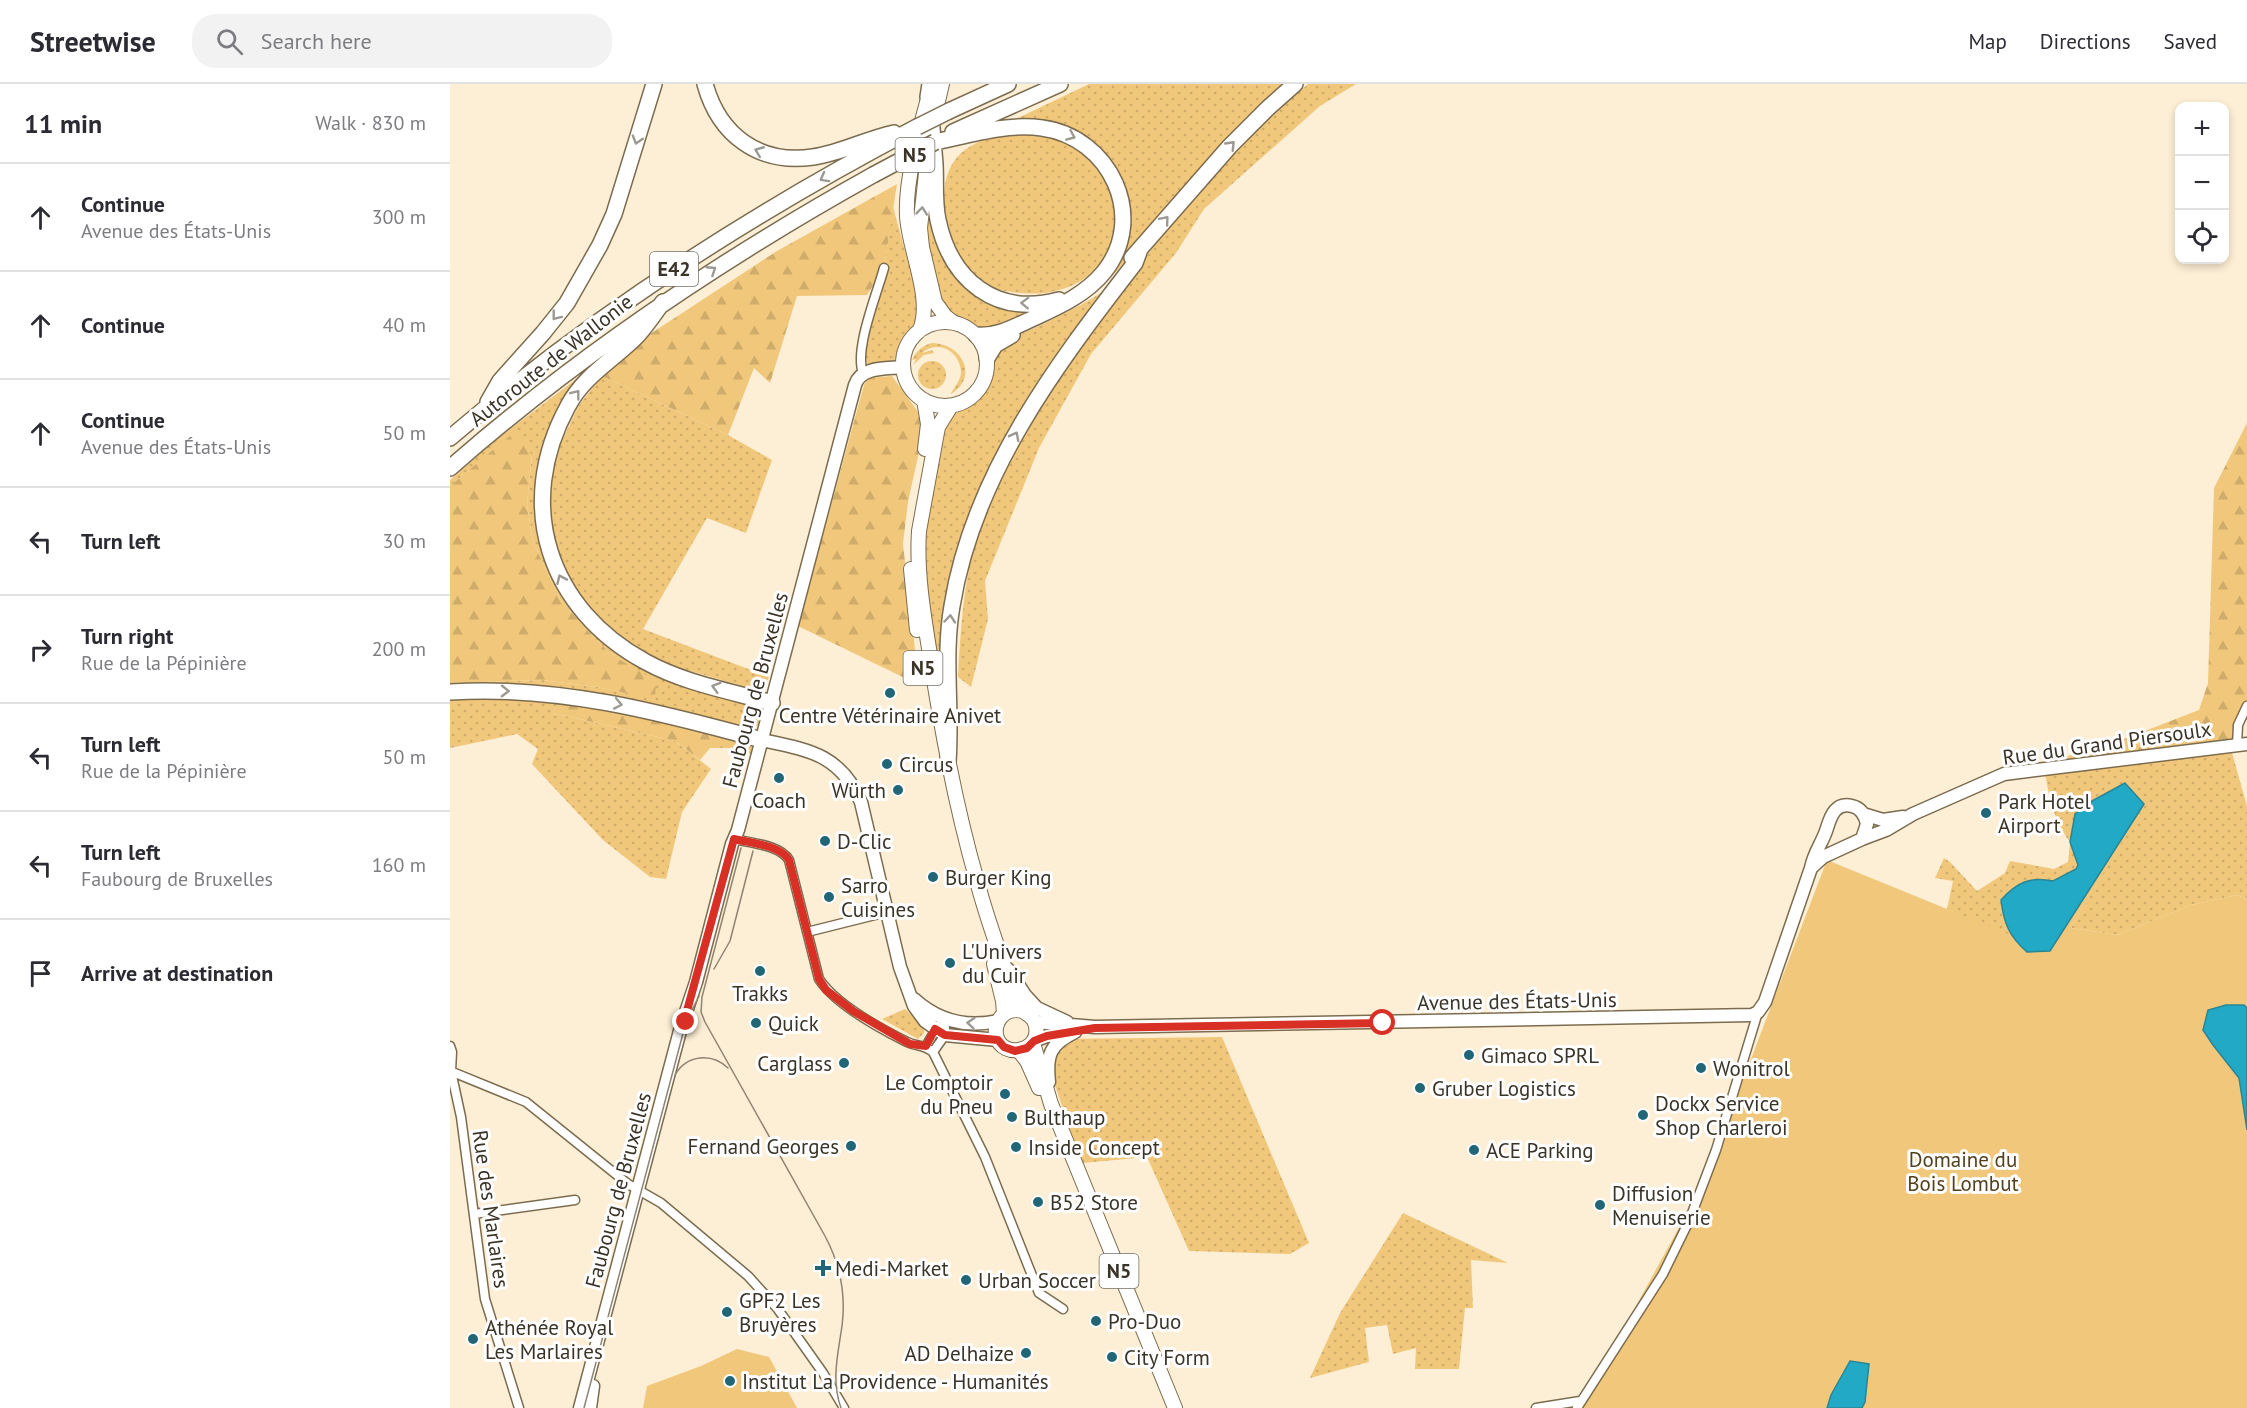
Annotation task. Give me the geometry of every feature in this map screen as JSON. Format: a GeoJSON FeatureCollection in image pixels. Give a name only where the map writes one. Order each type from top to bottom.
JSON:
{"type":"FeatureCollection","features":[{"type":"Feature","properties":{"kind":"highway"},"geometry":{"type":"LineString","coordinates":[[485,408],[500,381],[567,303],[600,245],[614,214],[654,84]]}},
{"type":"Feature","properties":{"kind":"highway"},"geometry":{"type":"LineString","coordinates":[[705,84],[718,118],[732,134],[750,147],[772,156],[813,157],[928,132],[973,128],[1043,128],[1061,131],[1090,147],[1110,170],[1121,204],[1123,223],[1115,254],[1103,273],[1067,302],[1005,331],[990,335],[976,335]]}},
{"type":"Feature","properties":{"kind":"highway"},"geometry":{"type":"LineString","coordinates":[[977,97],[993,84]]}},
{"type":"Feature","properties":{"kind":"highway","name":"Autoroute de Wallonie"},"geometry":{"type":"LineString","coordinates":[[450,468],[499,424],[551,383],[663,302],[794,219],[873,175],[977,97],[1008,84]]}},
{"type":"Feature","properties":{"kind":"highway"},"geometry":{"type":"LineString","coordinates":[[973,128],[1060,84]]}},
{"type":"Feature","properties":{"kind":"highway"},"geometry":{"type":"LineString","coordinates":[[987,358],[1001,341],[1094,295],[1108,285],[1230,146],[1295,84]]}},
{"type":"Feature","properties":{"kind":"highway"},"geometry":{"type":"LineString","coordinates":[[928,132],[938,218],[946,247],[965,277],[985,294],[1015,303],[1048,302],[1082,292]]}},
{"type":"Feature","properties":{"kind":"highway","name":"Autoroute de Wallonie"},"geometry":{"type":"LineString","coordinates":[[450,438],[485,408],[613,312],[716,241],[876,143]]}},
{"type":"Feature","properties":{"kind":"highway"},"geometry":{"type":"LineString","coordinates":[[948,761],[950,732],[948,648],[951,607],[961,559],[977,513],[1023,420],[1086,326],[1135,262],[1139,252]]}},
{"type":"Feature","properties":{"kind":"highway"},"geometry":{"type":"LineString","coordinates":[[663,302],[638,335],[590,377],[569,403],[558,427],[549,452],[543,501],[545,530],[553,563],[565,589],[582,613],[620,646],[648,663],[688,679],[772,703]]}},
{"type":"Feature","properties":{"kind":"highway"},"geometry":{"type":"LineString","coordinates":[[450,692],[518,691],[571,696],[620,704],[762,740]]}},
{"type":"Feature","properties":{"kind":"main road","name":"N5"},"geometry":{"type":"LineString","coordinates":[[942,84],[928,132],[920,228],[935,302],[945,316],[976,335]]}},
{"type":"Feature","properties":{"kind":"main road","name":"N5"},"geometry":{"type":"LineString","coordinates":[[903,367],[904,353],[908,344],[920,330],[924,320],[925,304],[908,231],[907,194],[930,88]]}},
{"type":"Feature","properties":{"kind":"main road"},"geometry":{"type":"LineString","coordinates":[[920,330],[942,322],[954,323]]}},
{"type":"Feature","properties":{"kind":"main road"},"geometry":{"type":"LineString","coordinates":[[903,367],[908,384],[924,400],[932,404],[951,406],[971,397],[978,389],[987,369],[987,358],[976,335]]}},
{"type":"Feature","properties":{"kind":"main road","name":"N5"},"geometry":{"type":"LineString","coordinates":[[924,400],[928,424],[927,435],[909,546],[914,604],[929,705],[943,774],[968,883],[999,982],[1001,1018],[996,1030],[998,1040]]}},
{"type":"Feature","properties":{"kind":"main road","name":"N5"},"geometry":{"type":"LineString","coordinates":[[951,406],[941,419],[936,436],[918,546],[929,652],[948,761],[977,883],[1014,998],[1035,1022],[1036,1033],[1033,1042],[1051,1104],[1175,1408]]}},
{"type":"Feature","properties":{"kind":"main road"},"geometry":{"type":"LineString","coordinates":[[1001,1018],[1015,1010],[1023,1011]]}},
{"type":"Feature","properties":{"kind":"main road"},"geometry":{"type":"LineString","coordinates":[[998,1040],[1007,1049],[1019,1051],[1033,1042]]}},
{"type":"Feature","properties":{"kind":"main road","name":"N5"},"geometry":{"type":"LineString","coordinates":[[1019,1051],[1027,1061],[1037,1086],[1051,1104]]}},
{"type":"Feature","properties":{"kind":"street","name":"Faubourg de Bruxelles"},"geometry":{"type":"LineString","coordinates":[[590,1408],[594,1383],[685,1018],[740,847],[762,740],[855,384],[863,373],[860,362],[862,345],[884,268]]}},
{"type":"Feature","properties":{"kind":"street"},"geometry":{"type":"LineString","coordinates":[[863,373],[903,367]]}},
{"type":"Feature","properties":{"kind":"street","name":"Rue du Grand Piersoulx"},"geometry":{"type":"LineString","coordinates":[[1862,839],[1886,830],[1913,814],[1987,781],[2013,772],[2242,745],[2238,725],[2247,706]]}},
{"type":"Feature","properties":{"kind":"street"},"geometry":{"type":"LineString","coordinates":[[762,740],[806,749],[822,755],[846,775],[855,787],[861,802],[904,984],[919,1013],[940,1032],[998,1040]]}},
{"type":"Feature","properties":{"kind":"street"},"geometry":{"type":"LineString","coordinates":[[1536,1408],[1579,1405],[1663,1274],[1689,1221],[1716,1150],[1758,1012],[1765,1002],[1818,846],[1828,828],[1830,816],[1838,808],[1854,806],[1863,813],[1867,824],[1862,839],[1823,857],[1811,868]]}},
{"type":"Feature","properties":{"kind":"street","name":"Rue du Grand Piersoulx"},"geometry":{"type":"LineString","coordinates":[[1863,813],[1890,820],[1913,814]]}},
{"type":"Feature","properties":{"kind":"street"},"geometry":{"type":"LineString","coordinates":[[1828,828],[1833,839],[1846,845]]}},
{"type":"Feature","properties":{"kind":"street"},"geometry":{"type":"LineString","coordinates":[[740,847],[776,850],[785,854],[789,860],[819,979],[826,990],[853,1011],[910,1044],[926,1046],[933,1052],[985,1157],[1039,1293],[1063,1309]]}},
{"type":"Feature","properties":{"kind":"street"},"geometry":{"type":"LineString","coordinates":[[807,932],[887,912]]}},
{"type":"Feature","properties":{"kind":"street"},"geometry":{"type":"LineString","coordinates":[[1004,965],[1010,970],[1024,995],[1037,1008],[1073,1028],[1051,1051],[1047,1069],[1051,1104]]}},
{"type":"Feature","properties":{"kind":"street"},"geometry":{"type":"LineString","coordinates":[[911,996],[923,1008],[945,1020],[983,1024],[1001,1018]]}},
{"type":"Feature","properties":{"kind":"street","name":"Avenue des États-Unis"},"geometry":{"type":"LineString","coordinates":[[1035,1022],[1073,1028],[1095,1028],[1746,1016],[1758,1012]]}},
{"type":"Feature","properties":{"kind":"street"},"geometry":{"type":"LineString","coordinates":[[933,1052],[945,1020]]}},
{"type":"Feature","properties":{"kind":"street","name":"Avenue des États-Unis"},"geometry":{"type":"LineString","coordinates":[[1033,1042],[1073,1028]]}},
{"type":"Feature","properties":{"kind":"street"},"geometry":{"type":"LineString","coordinates":[[926,1046],[940,1032]]}},
{"type":"Feature","properties":{"kind":"street","name":"Rue des Marlaires"},"geometry":{"type":"LineString","coordinates":[[450,1046],[451,1071],[461,1117],[485,1299],[519,1408]]}},
{"type":"Feature","properties":{"kind":"street"},"geometry":{"type":"LineString","coordinates":[[451,1071],[526,1102],[642,1192],[662,1203],[748,1276],[777,1308],[823,1373],[844,1408]]}},
{"type":"Feature","properties":{"kind":"street"},"geometry":{"type":"LineString","coordinates":[[450,1118],[461,1117]]}},
{"type":"Feature","properties":{"kind":"street","name":"Faubourg de Bruxelles"},"geometry":{"type":"LineString","coordinates":[[580,1408],[642,1192]]}},
{"type":"Feature","properties":{"kind":"street"},"geometry":{"type":"LineString","coordinates":[[474,1214],[575,1200]]}},
{"type":"Feature","properties":{"kind":"green space"},"geometry":{"type":"Polygon","coordinates":[[[1089,84],[1290,84],[1140,243],[1117,271],[1096,288],[1114,267],[1125,193],[1118,173],[1107,156],[1090,140],[1073,129],[1048,121],[1016,119],[1089,84]]]}},
{"type":"Feature","properties":{"kind":"green space"},"geometry":{"type":"Polygon","coordinates":[[[1308,84],[1356,84],[1320,106],[1204,209],[1176,253],[1091,354],[1039,448],[985,581],[988,619],[971,687],[958,677],[963,609],[971,552],[984,516],[1007,466],[1049,394],[1080,347],[1158,241],[1214,175],[1275,113],[1308,84]]]}},
{"type":"Feature","properties":{"kind":"green space"},"geometry":{"type":"Polygon","coordinates":[[[1029,133],[1062,141],[1092,157],[1114,197],[1114,231],[1104,258],[1096,269],[1073,285],[1038,294],[998,289],[986,285],[974,275],[963,262],[955,246],[948,227],[945,209],[948,174],[955,160],[962,153],[979,142],[989,139],[1029,133]]]}},
{"type":"Feature","properties":{"kind":"green space"},"geometry":{"type":"Polygon","coordinates":[[[897,184],[884,268],[867,295],[797,296],[770,383],[754,368],[728,435],[602,376],[647,336],[777,251],[897,184]]]}},
{"type":"Feature","properties":{"kind":"green space"},"geometry":{"type":"Polygon","coordinates":[[[930,193],[938,218],[978,289],[1048,302],[990,335],[945,309],[927,270],[920,228],[930,193]]]}},
{"type":"Feature","properties":{"kind":"green space"},"geometry":{"type":"Polygon","coordinates":[[[893,207],[924,320],[909,335],[895,361],[868,365],[862,345],[884,268],[893,207]]]}},
{"type":"Feature","properties":{"kind":"green space"},"geometry":{"type":"Polygon","coordinates":[[[1114,284],[1063,345],[1009,430],[979,492],[940,692],[922,544],[948,419],[982,396],[990,380],[997,355],[1004,345],[1017,336],[1088,301],[1114,284]]]}},
{"type":"Feature","properties":{"kind":"green space"},"geometry":{"type":"Polygon","coordinates":[[[932,343],[951,348],[963,362],[964,378],[960,387],[951,394],[959,381],[961,372],[957,358],[947,349],[935,347],[928,349],[922,353],[932,350],[934,353],[924,355],[913,365],[916,359],[912,360],[918,351],[932,343]]]}},
{"type":"Feature","properties":{"kind":"green space"},"geometry":{"type":"Polygon","coordinates":[[[932,361],[942,365],[946,375],[942,385],[932,389],[922,385],[918,375],[922,365],[932,361]]]}},
{"type":"Feature","properties":{"kind":"green space"},"geometry":{"type":"Polygon","coordinates":[[[596,364],[551,426],[546,559],[610,646],[761,708],[762,715],[758,725],[751,730],[628,699],[542,687],[450,689],[450,683],[542,680],[655,698],[622,661],[601,645],[561,601],[533,542],[527,504],[532,455],[483,459],[450,486],[450,480],[492,443],[596,364]]]}},
{"type":"Feature","properties":{"kind":"green space"},"geometry":{"type":"Polygon","coordinates":[[[602,376],[728,435],[772,460],[746,533],[707,518],[643,629],[769,677],[764,687],[746,687],[666,664],[620,639],[594,614],[569,582],[553,542],[548,498],[554,457],[579,405],[602,376]]]}},
{"type":"Feature","properties":{"kind":"green space"},"geometry":{"type":"Polygon","coordinates":[[[892,376],[921,416],[924,429],[908,502],[903,544],[919,685],[798,626],[864,385],[868,378],[892,376]]]}},
{"type":"Feature","properties":{"kind":"green space"},"geometry":{"type":"Polygon","coordinates":[[[2247,423],[2247,713],[2236,736],[2225,747],[2051,761],[2119,741],[2199,710],[2208,683],[2214,488],[2247,423]]]}},
{"type":"Feature","properties":{"kind":"green space"},"geometry":{"type":"Polygon","coordinates":[[[517,430],[532,455],[527,504],[533,542],[561,601],[601,645],[622,661],[656,681],[655,699],[597,687],[542,680],[450,683],[450,486],[517,430]]]}},
{"type":"Feature","properties":{"kind":"green space"},"geometry":{"type":"Polygon","coordinates":[[[450,693],[561,694],[553,713],[675,741],[711,769],[682,812],[666,879],[650,877],[603,840],[532,764],[538,749],[517,734],[450,748],[450,693]]]}},
{"type":"Feature","properties":{"kind":"green space"},"geometry":{"type":"Polygon","coordinates":[[[561,694],[753,737],[751,754],[727,748],[710,748],[700,760],[675,741],[553,713],[561,694]]]}},
{"type":"Feature","properties":{"kind":"green space"},"geometry":{"type":"Polygon","coordinates":[[[2230,746],[2247,806],[2247,899],[2237,895],[2191,905],[2117,935],[2071,928],[2128,829],[2050,951],[2013,940],[1947,909],[1953,881],[1935,878],[1944,858],[1977,891],[2005,873],[2010,861],[2054,869],[2068,862],[2070,842],[2059,825],[2044,768],[2230,746]]]}},
{"type":"Feature","properties":{"kind":"green space","name":"Domaine du Bois Lombut"},"geometry":{"type":"Polygon","coordinates":[[[2144,804],[2071,928],[2117,935],[2191,905],[2237,895],[2247,899],[2247,1408],[1580,1408],[1704,1182],[1827,860],[2050,951],[2144,804]]]}},
{"type":"Feature","properties":{"kind":"green space"},"geometry":{"type":"Polygon","coordinates":[[[905,1009],[924,1027],[924,1033],[918,1039],[882,1019],[905,1009]]]}},
{"type":"Feature","properties":{"kind":"green space"},"geometry":{"type":"Polygon","coordinates":[[[1222,1037],[1309,1243],[1290,1254],[1189,1251],[1147,1157],[1083,1163],[1048,1064],[1060,1039],[1222,1037]]]}},
{"type":"Feature","properties":{"kind":"green space"},"geometry":{"type":"Polygon","coordinates":[[[1403,1213],[1508,1263],[1471,1260],[1473,1308],[1465,1308],[1459,1369],[1415,1369],[1416,1348],[1393,1354],[1387,1325],[1365,1328],[1369,1362],[1310,1378],[1340,1313],[1403,1213]]]}},
{"type":"Feature","properties":{"kind":"green space","name":"Institut La Providence - Humanités"},"geometry":{"type":"Polygon","coordinates":[[[737,1349],[769,1357],[797,1408],[643,1408],[647,1386],[701,1366],[737,1349]]]}},
{"type":"Feature","properties":{"kind":"water"},"geometry":{"type":"Polygon","coordinates":[[[2125,783],[2144,804],[2050,951],[2027,952],[2008,929],[2001,900],[2012,889],[2024,882],[2037,879],[2053,881],[2076,869],[2078,865],[2070,842],[2075,814],[2092,801],[2125,783]]]}},
{"type":"Feature","properties":{"kind":"water"},"geometry":{"type":"Polygon","coordinates":[[[2226,1005],[2244,1005],[2247,1008],[2247,1130],[2239,1078],[2203,1030],[2208,1010],[2226,1005]]]}},
{"type":"Feature","properties":{"kind":"water"},"geometry":{"type":"Polygon","coordinates":[[[1850,1361],[1869,1364],[1865,1402],[1862,1408],[1827,1408],[1831,1395],[1850,1361]]]}},
{"type":"Feature","properties":{"kind":"tram line"},"geometry":{"type":"LineString","coordinates":[[741,848],[702,997],[701,1012],[835,1258],[841,1280],[843,1303],[836,1377],[841,1408]]}},
{"type":"Feature","properties":{"kind":"tram line"},"geometry":{"type":"LineString","coordinates":[[714,969],[730,941],[753,851]]}},
{"type":"Feature","properties":{"kind":"tram line"},"geometry":{"type":"LineString","coordinates":[[584,1408],[686,1022],[699,996]]}},
{"type":"Feature","properties":{"kind":"tram line"},"geometry":{"type":"LineString","coordinates":[[675,1075],[686,1063],[700,1058],[715,1060],[728,1068]]}},
{"type":"Feature","properties":{"kind":"place","name":"Centre Vétérinaire Anivet"},"geometry":{"type":"Point","coordinates":[890,693]}},
{"type":"Feature","properties":{"kind":"place","name":"Circus"},"geometry":{"type":"Point","coordinates":[887,764]}},
{"type":"Feature","properties":{"kind":"place","name":"Coach"},"geometry":{"type":"Point","coordinates":[779,778]}},
{"type":"Feature","properties":{"kind":"place","name":"Würth"},"geometry":{"type":"Point","coordinates":[898,790]}},
{"type":"Feature","properties":{"kind":"place","name":"Park Hotel Airport"},"geometry":{"type":"Point","coordinates":[1986,813]}},
{"type":"Feature","properties":{"kind":"place","name":"D-Clic"},"geometry":{"type":"Point","coordinates":[825,841]}},
{"type":"Feature","properties":{"kind":"place","name":"Burger King"},"geometry":{"type":"Point","coordinates":[933,877]}},
{"type":"Feature","properties":{"kind":"place","name":"Sarro Cuisines"},"geometry":{"type":"Point","coordinates":[829,897]}},
{"type":"Feature","properties":{"kind":"place","name":"L'Univers du Cuir"},"geometry":{"type":"Point","coordinates":[950,963]}},
{"type":"Feature","properties":{"kind":"place","name":"Trakks"},"geometry":{"type":"Point","coordinates":[760,971]}},
{"type":"Feature","properties":{"kind":"place","name":"Quick"},"geometry":{"type":"Point","coordinates":[756,1023]}},
{"type":"Feature","properties":{"kind":"place","name":"Gimaco SPRL"},"geometry":{"type":"Point","coordinates":[1469,1055]}},
{"type":"Feature","properties":{"kind":"place","name":"Carglass"},"geometry":{"type":"Point","coordinates":[844,1063]}},
{"type":"Feature","properties":{"kind":"place","name":"Wonitrol"},"geometry":{"type":"Point","coordinates":[1701,1068]}},
{"type":"Feature","properties":{"kind":"place","name":"Gruber Logistics"},"geometry":{"type":"Point","coordinates":[1420,1088]}},
{"type":"Feature","properties":{"kind":"place","name":"Le Comptoir du Pneu"},"geometry":{"type":"Point","coordinates":[1005,1094]}},
{"type":"Feature","properties":{"kind":"place","name":"Dockx Service Shop Charleroi"},"geometry":{"type":"Point","coordinates":[1643,1115]}},
{"type":"Feature","properties":{"kind":"place","name":"Bulthaup"},"geometry":{"type":"Point","coordinates":[1012,1117]}},
{"type":"Feature","properties":{"kind":"place","name":"Fernand Georges"},"geometry":{"type":"Point","coordinates":[851,1146]}},
{"type":"Feature","properties":{"kind":"place","name":"Inside Concept"},"geometry":{"type":"Point","coordinates":[1016,1147]}},
{"type":"Feature","properties":{"kind":"place","name":"ACE Parking"},"geometry":{"type":"Point","coordinates":[1474,1150]}},
{"type":"Feature","properties":{"kind":"place","name":"B52 Store"},"geometry":{"type":"Point","coordinates":[1038,1202]}},
{"type":"Feature","properties":{"kind":"place","name":"Diffusion Menuiserie"},"geometry":{"type":"Point","coordinates":[1600,1205]}},
{"type":"Feature","properties":{"kind":"place","name":"Medi-Market"},"geometry":{"type":"Point","coordinates":[823,1268]}},
{"type":"Feature","properties":{"kind":"place","name":"Urban Soccer"},"geometry":{"type":"Point","coordinates":[966,1280]}},
{"type":"Feature","properties":{"kind":"place","name":"GPF2 Les Bruyères"},"geometry":{"type":"Point","coordinates":[727,1312]}},
{"type":"Feature","properties":{"kind":"place","name":"Pro-Duo"},"geometry":{"type":"Point","coordinates":[1096,1321]}},
{"type":"Feature","properties":{"kind":"place","name":"Athénée Royal Les Marlaires"},"geometry":{"type":"Point","coordinates":[473,1339]}},
{"type":"Feature","properties":{"kind":"place","name":"AD Delhaize"},"geometry":{"type":"Point","coordinates":[1026,1353]}},
{"type":"Feature","properties":{"kind":"place","name":"City Form"},"geometry":{"type":"Point","coordinates":[1112,1357]}},
{"type":"Feature","properties":{"kind":"place","name":"Institut La Providence - Humanités"},"geometry":{"type":"Point","coordinates":[730,1381]}},
{"type":"Feature","properties":{"kind":"route"},"geometry":{"type":"LineString","coordinates":[[686,1022],[685,1018],[734,839],[785,854],[789,860],[819,979],[826,990],[853,1011],[910,1044],[926,1046],[935,1029],[945,1035],[998,1040],[1004,1047],[1019,1051],[1047,1036],[1095,1028],[1383,1023]]}}]}
